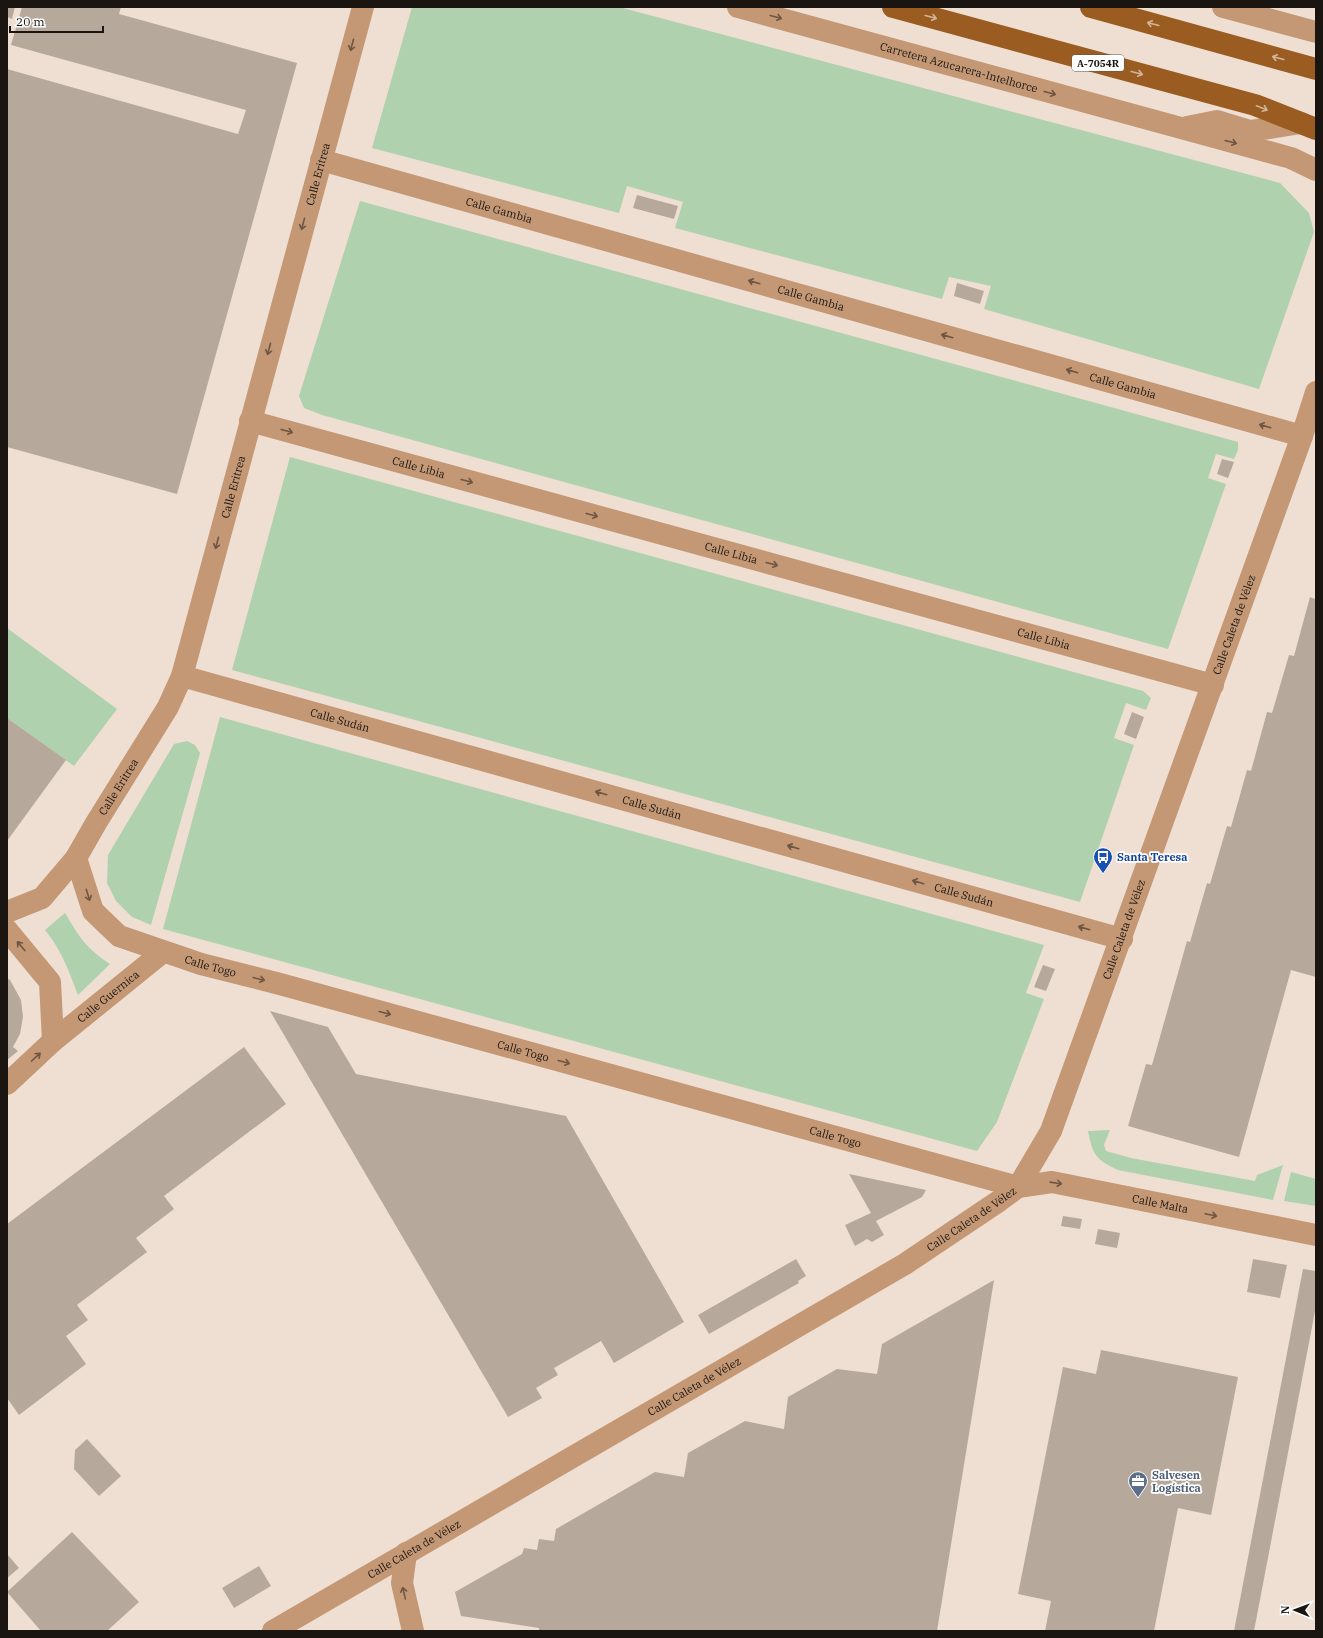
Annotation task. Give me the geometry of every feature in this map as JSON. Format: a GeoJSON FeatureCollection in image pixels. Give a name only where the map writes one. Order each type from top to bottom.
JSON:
{"type":"FeatureCollection","features":[{"type":"Feature","properties":{"kind":"main road","name":"Carretera Azucarera-Intelhorce"},"geometry":{"type":"LineString","coordinates":[[893,7],[1255,105],[1308,126]]}},
{"type":"Feature","properties":{"kind":"main road"},"geometry":{"type":"LineString","coordinates":[[1091,7],[1316,68]]}},
{"type":"Feature","properties":{"kind":"street","name":"Calle Eritrea"},"geometry":{"type":"LineString","coordinates":[[7,912],[42,898],[76,858],[168,707],[182,676],[363,7]]}},
{"type":"Feature","properties":{"kind":"street","name":"Carretera Azucarera-Intelhorce"},"geometry":{"type":"LineString","coordinates":[[738,7],[1291,158],[1316,170]]}},
{"type":"Feature","properties":{"kind":"street"},"geometry":{"type":"LineString","coordinates":[[1223,7],[1316,32]]}},
{"type":"Feature","properties":{"kind":"street","name":"Carretera Azucarera-Intelhorce"},"geometry":{"type":"LineString","coordinates":[[1180,128],[1217,122],[1250,131],[1308,126]]}},
{"type":"Feature","properties":{"kind":"street","name":"Calle Gambia"},"geometry":{"type":"LineString","coordinates":[[321,160],[1302,436]]}},
{"type":"Feature","properties":{"kind":"street","name":"Calle Caleta de Vélez"},"geometry":{"type":"LineString","coordinates":[[273,1631],[905,1264],[1018,1187],[1052,1131],[1302,436],[1316,392]]}},
{"type":"Feature","properties":{"kind":"street","name":"Calle Libia"},"geometry":{"type":"LineString","coordinates":[[250,421],[1213,685]]}},
{"type":"Feature","properties":{"kind":"street","name":"Calle Sudán"},"geometry":{"type":"LineString","coordinates":[[182,676],[1122,939]]}},
{"type":"Feature","properties":{"kind":"street","name":"Calle Togo"},"geometry":{"type":"LineString","coordinates":[[76,858],[93,911],[118,936],[201,964],[280,984],[1018,1187]]}},
{"type":"Feature","properties":{"kind":"street"},"geometry":{"type":"LineString","coordinates":[[7,930],[50,982],[54,1041]]}},
{"type":"Feature","properties":{"kind":"street","name":"Calle Guernica"},"geometry":{"type":"LineString","coordinates":[[7,1084],[54,1041],[164,952]]}},
{"type":"Feature","properties":{"kind":"street","name":"Calle Malta"},"geometry":{"type":"LineString","coordinates":[[1018,1187],[1052,1182],[1312,1233]]}},
{"type":"Feature","properties":{"kind":"street"},"geometry":{"type":"LineString","coordinates":[[406,1553],[402,1583],[412,1631]]}},
{"type":"Feature","properties":{"kind":"green space"},"geometry":{"type":"Polygon","coordinates":[[[412,7],[619,7],[1280,183],[1309,213],[1314,232],[1259,389],[984,309],[991,286],[949,277],[942,299],[675,228],[683,202],[627,186],[619,213],[372,148],[412,7]]]}},
{"type":"Feature","properties":{"kind":"green space"},"geometry":{"type":"Polygon","coordinates":[[[360,201],[1238,442],[1238,450],[1234,459],[1216,454],[1208,478],[1226,484],[1168,649],[322,415],[304,408],[299,396],[360,201]]]}},
{"type":"Feature","properties":{"kind":"green space"},"geometry":{"type":"Polygon","coordinates":[[[290,457],[1143,691],[1151,698],[1146,710],[1126,703],[1114,738],[1134,745],[1080,902],[232,670],[290,457]]]}},
{"type":"Feature","properties":{"kind":"green space"},"geometry":{"type":"Polygon","coordinates":[[[7,628],[117,709],[74,766],[7,718],[7,628]]]}},
{"type":"Feature","properties":{"kind":"green space"},"geometry":{"type":"Polygon","coordinates":[[[220,717],[1044,945],[1026,993],[1044,999],[997,1122],[977,1151],[163,929],[220,717]]]}},
{"type":"Feature","properties":{"kind":"green space"},"geometry":{"type":"Polygon","coordinates":[[[187,741],[195,745],[200,753],[151,925],[132,917],[116,901],[107,883],[108,855],[174,744],[187,741]]]}},
{"type":"Feature","properties":{"kind":"green space"},"geometry":{"type":"Polygon","coordinates":[[[65,913],[84,942],[95,953],[110,964],[78,995],[60,953],[45,930],[65,913]]]}},
{"type":"Feature","properties":{"kind":"green space"},"geometry":{"type":"Polygon","coordinates":[[[1110,1130],[1104,1145],[1106,1151],[1131,1158],[1255,1181],[1257,1175],[1283,1165],[1273,1200],[1118,1170],[1104,1163],[1096,1155],[1088,1131],[1110,1130]]]}},
{"type":"Feature","properties":{"kind":"green space"},"geometry":{"type":"Polygon","coordinates":[[[1291,1172],[1316,1179],[1316,1206],[1284,1201],[1291,1172]]]}},
{"type":"Feature","properties":{"kind":"building"},"geometry":{"type":"Polygon","coordinates":[[[7,7],[15,7],[12,19],[7,17],[7,7]]]}},
{"type":"Feature","properties":{"kind":"building"},"geometry":{"type":"Polygon","coordinates":[[[22,7],[121,7],[119,14],[297,63],[177,494],[7,447],[7,69],[238,134],[246,110],[11,45],[22,7]]]}},
{"type":"Feature","properties":{"kind":"building"},"geometry":{"type":"Polygon","coordinates":[[[637,195],[678,206],[674,219],[633,208],[637,195]]]}},
{"type":"Feature","properties":{"kind":"building"},"geometry":{"type":"Polygon","coordinates":[[[957,283],[984,291],[980,304],[954,296],[957,283]]]}},
{"type":"Feature","properties":{"kind":"building"},"geometry":{"type":"Polygon","coordinates":[[[1222,459],[1234,462],[1228,478],[1217,474],[1222,459]]]}},
{"type":"Feature","properties":{"kind":"building"},"geometry":{"type":"Polygon","coordinates":[[[1316,596],[1316,977],[1291,970],[1239,1157],[1128,1126],[1146,1064],[1152,1065],[1187,941],[1190,942],[1207,883],[1210,884],[1227,826],[1231,827],[1247,770],[1251,771],[1267,712],[1272,713],[1289,655],[1294,656],[1310,597],[1315,599],[1316,596]]]}},
{"type":"Feature","properties":{"kind":"building"},"geometry":{"type":"Polygon","coordinates":[[[1132,712],[1144,717],[1136,739],[1124,734],[1132,712]]]}},
{"type":"Feature","properties":{"kind":"building"},"geometry":{"type":"Polygon","coordinates":[[[7,718],[66,760],[7,841],[7,718]]]}},
{"type":"Feature","properties":{"kind":"building"},"geometry":{"type":"Polygon","coordinates":[[[1043,965],[1055,969],[1046,991],[1034,987],[1043,965]]]}},
{"type":"Feature","properties":{"kind":"building"},"geometry":{"type":"Polygon","coordinates":[[[7,978],[10,980],[21,1000],[23,1017],[20,1034],[13,1047],[18,1051],[7,1060],[7,978]]]}},
{"type":"Feature","properties":{"kind":"building"},"geometry":{"type":"Polygon","coordinates":[[[270,1011],[328,1027],[356,1074],[566,1116],[684,1322],[614,1363],[601,1341],[554,1368],[558,1375],[536,1388],[542,1398],[508,1417],[270,1011]]]}},
{"type":"Feature","properties":{"kind":"building"},"geometry":{"type":"Polygon","coordinates":[[[244,1047],[286,1104],[164,1196],[174,1209],[136,1238],[147,1252],[77,1305],[88,1320],[66,1336],[86,1364],[19,1415],[7,1398],[7,1224],[244,1047]]]}},
{"type":"Feature","properties":{"kind":"building"},"geometry":{"type":"Polygon","coordinates":[[[849,1174],[926,1190],[922,1197],[876,1221],[884,1235],[872,1242],[867,1239],[855,1246],[845,1225],[871,1213],[849,1174]]]}},
{"type":"Feature","properties":{"kind":"building"},"geometry":{"type":"Polygon","coordinates":[[[1063,1216],[1082,1219],[1080,1229],[1061,1226],[1063,1216]]]}},
{"type":"Feature","properties":{"kind":"building"},"geometry":{"type":"Polygon","coordinates":[[[1098,1229],[1120,1233],[1117,1248],[1095,1244],[1098,1229]]]}},
{"type":"Feature","properties":{"kind":"building"},"geometry":{"type":"Polygon","coordinates":[[[796,1259],[806,1276],[798,1281],[799,1283],[709,1334],[698,1315],[796,1259]]]}},
{"type":"Feature","properties":{"kind":"building"},"geometry":{"type":"Polygon","coordinates":[[[1253,1259],[1287,1265],[1280,1298],[1247,1292],[1253,1259]]]}},
{"type":"Feature","properties":{"kind":"building"},"geometry":{"type":"Polygon","coordinates":[[[1303,1269],[1316,1271],[1316,1306],[1254,1631],[1234,1631],[1303,1269]]]}},
{"type":"Feature","properties":{"kind":"building"},"geometry":{"type":"Polygon","coordinates":[[[994,1280],[937,1631],[539,1631],[539,1628],[461,1616],[455,1592],[522,1554],[524,1548],[537,1550],[539,1539],[554,1541],[556,1529],[655,1472],[684,1477],[688,1453],[745,1421],[784,1429],[788,1397],[837,1369],[877,1374],[882,1344],[994,1280]]]}},
{"type":"Feature","properties":{"kind":"building"},"geometry":{"type":"Polygon","coordinates":[[[1101,1350],[1238,1377],[1211,1515],[1178,1508],[1154,1631],[1045,1631],[1051,1601],[1018,1594],[1063,1367],[1096,1374],[1101,1350]]]}},
{"type":"Feature","properties":{"kind":"building"},"geometry":{"type":"Polygon","coordinates":[[[87,1439],[121,1476],[99,1496],[74,1469],[75,1450],[87,1439]]]}},
{"type":"Feature","properties":{"kind":"building"},"geometry":{"type":"Polygon","coordinates":[[[72,1532],[139,1602],[107,1631],[41,1631],[7,1592],[72,1532]]]}},
{"type":"Feature","properties":{"kind":"building"},"geometry":{"type":"Polygon","coordinates":[[[7,1554],[19,1568],[7,1578],[7,1554]]]}},
{"type":"Feature","properties":{"kind":"building"},"geometry":{"type":"Polygon","coordinates":[[[259,1566],[271,1586],[234,1608],[222,1588],[259,1566]]]}},
{"type":"Feature","properties":{"kind":"place","name":"Santa Teresa"},"geometry":{"type":"Point","coordinates":[1103,874]}},
{"type":"Feature","properties":{"kind":"place","name":"Salvesen Logística"},"geometry":{"type":"Point","coordinates":[1138,1498]}}]}
